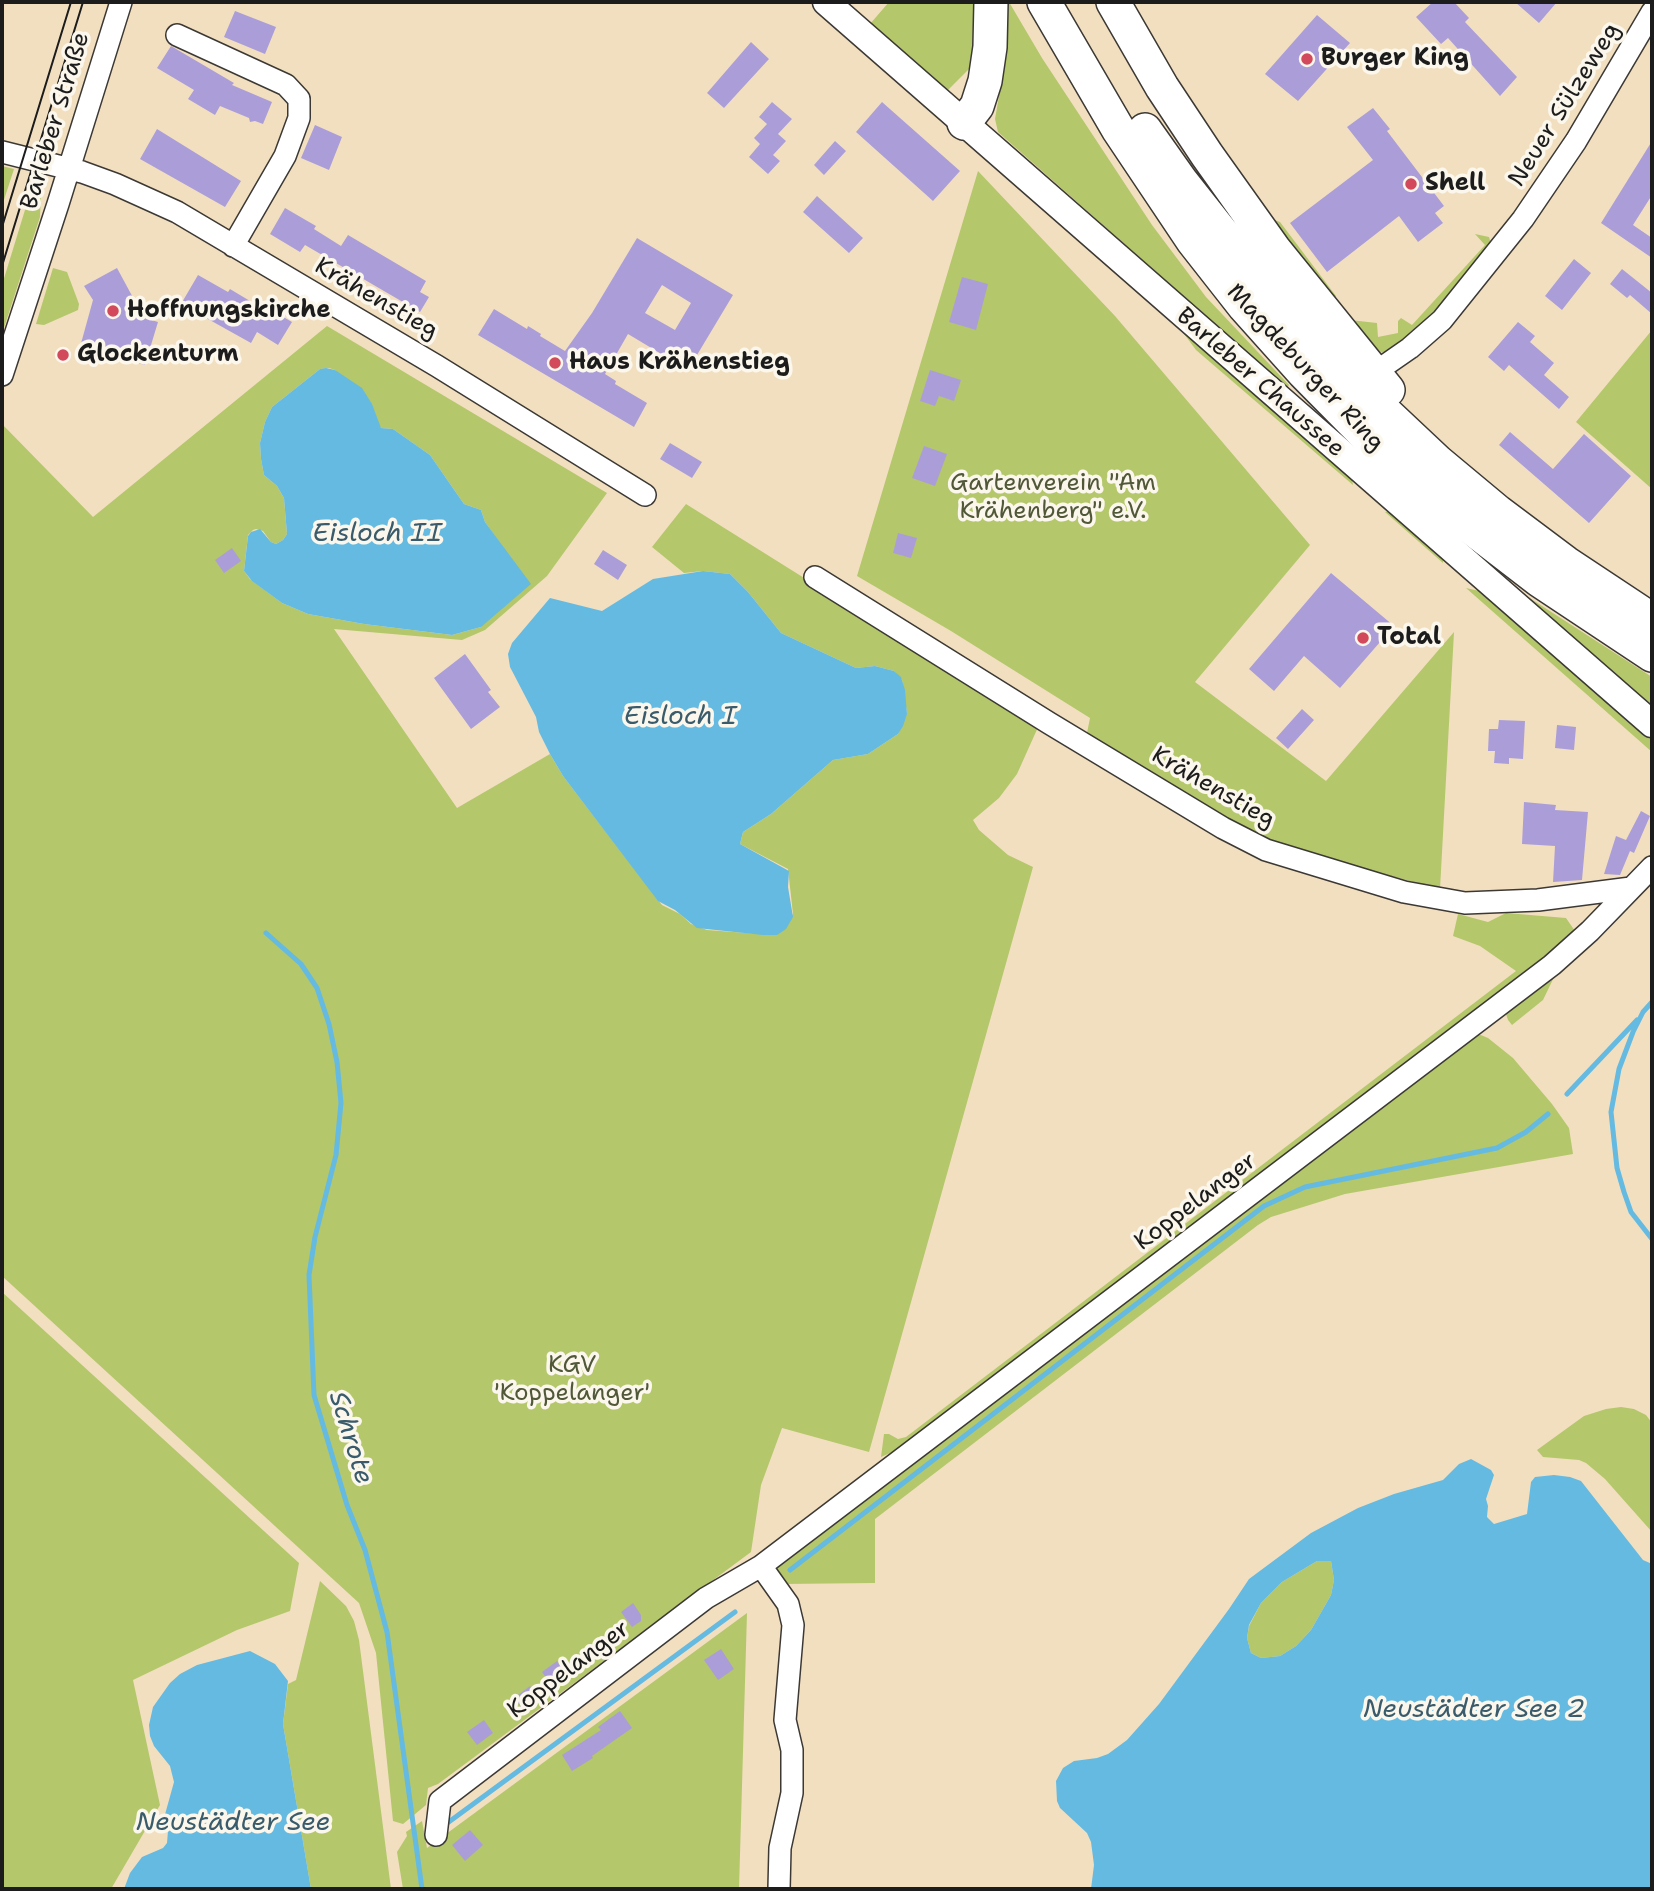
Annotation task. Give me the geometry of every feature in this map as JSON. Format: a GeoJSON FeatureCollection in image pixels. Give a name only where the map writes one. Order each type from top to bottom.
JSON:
{"type":"FeatureCollection","features":[{"type":"Feature","properties":{"kind":"highway"},"geometry":{"type":"LineString","coordinates":[[964,123],[977,106],[985,81],[990,47],[991,2]]}},
{"type":"Feature","properties":{"kind":"highway"},"geometry":{"type":"LineString","coordinates":[[1021,2],[1058,65],[1134,179],[1159,192]]}},
{"type":"Feature","properties":{"kind":"highway","name":"Magdeburger Ring"},"geometry":{"type":"LineString","coordinates":[[1044,2],[1099,97],[1193,241],[1244,306],[1312,382],[1376,446],[1500,551],[1652,655]]}},
{"type":"Feature","properties":{"kind":"highway","name":"Magdeburger Ring"},"geometry":{"type":"LineString","coordinates":[[1068,2],[1148,133],[1210,219],[1316,344],[1438,462],[1536,541],[1652,620]]}},
{"type":"Feature","properties":{"kind":"highway"},"geometry":{"type":"LineString","coordinates":[[1113,2],[1157,78],[1207,155],[1274,249],[1409,416],[1427,432],[1438,462]]}},
{"type":"Feature","properties":{"kind":"street","name":"Barleber Straße"},"geometry":{"type":"LineString","coordinates":[[2,375],[121,2]]}},
{"type":"Feature","properties":{"kind":"street","name":"Barleber Chaussee"},"geometry":{"type":"LineString","coordinates":[[826,2],[1652,724]]}},
{"type":"Feature","properties":{"kind":"street","name":"Neuer Sülzeweg"},"geometry":{"type":"LineString","coordinates":[[1374,373],[1410,348],[1442,320],[1508,239],[1576,142],[1652,12]]}},
{"type":"Feature","properties":{"kind":"street"},"geometry":{"type":"LineString","coordinates":[[177,35],[283,84],[299,99],[299,118],[285,156],[233,246]]}},
{"type":"Feature","properties":{"kind":"street","name":"Krähenstieg"},"geometry":{"type":"LineString","coordinates":[[2,152],[116,184],[164,206],[437,366],[645,495]]}},
{"type":"Feature","properties":{"kind":"street","name":"Krähenstieg"},"geometry":{"type":"LineString","coordinates":[[815,577],[1197,813],[1266,850],[1404,892],[1465,903],[1528,901],[1631,888]]}},
{"type":"Feature","properties":{"kind":"street","name":"Koppelanger"},"geometry":{"type":"LineString","coordinates":[[436,1835],[440,1801],[706,1598],[761,1566],[1552,965],[1590,931],[1652,867]]}},
{"type":"Feature","properties":{"kind":"street"},"geometry":{"type":"LineString","coordinates":[[761,1566],[788,1604],[793,1625],[785,1720],[792,1750],[792,1793],[780,1848],[779,1889]]}},
{"type":"Feature","properties":{"kind":"green space"},"geometry":{"type":"Polygon","coordinates":[[[889,2],[978,2],[980,31],[971,67],[947,91],[870,24],[889,2]]]}},
{"type":"Feature","properties":{"kind":"green space"},"geometry":{"type":"Polygon","coordinates":[[[1002,2],[1009,2],[1042,58],[1152,225],[1206,297],[1289,385],[1287,388],[998,132],[995,119],[1003,73],[1002,2]]]}},
{"type":"Feature","properties":{"kind":"green space"},"geometry":{"type":"Polygon","coordinates":[[[2,166],[14,169],[2,206],[2,166]]]}},
{"type":"Feature","properties":{"kind":"green space","name":"Gartenverein \"Am Krähenberg\" e.V."},"geometry":{"type":"Polygon","coordinates":[[[978,171],[1115,316],[1310,545],[1195,682],[1326,781],[1454,632],[1440,889],[1272,844],[1087,733],[1090,718],[857,576],[978,171]]]}},
{"type":"Feature","properties":{"kind":"green space"},"geometry":{"type":"Polygon","coordinates":[[[36,174],[41,192],[40,217],[2,334],[2,285],[36,174]]]}},
{"type":"Feature","properties":{"kind":"green space"},"geometry":{"type":"Polygon","coordinates":[[[1272,219],[1280,222],[1336,296],[1334,301],[1272,219]]]}},
{"type":"Feature","properties":{"kind":"green space"},"geometry":{"type":"Polygon","coordinates":[[[1475,234],[1489,237],[1492,247],[1435,316],[1389,352],[1371,353],[1350,320],[1377,323],[1378,337],[1398,333],[1398,321],[1401,318],[1412,325],[1485,245],[1475,234]]]}},
{"type":"Feature","properties":{"kind":"green space"},"geometry":{"type":"Polygon","coordinates":[[[53,268],[67,272],[79,304],[78,310],[44,325],[36,324],[53,268]]]}},
{"type":"Feature","properties":{"kind":"green space"},"geometry":{"type":"Polygon","coordinates":[[[1176,323],[1351,475],[1353,485],[1196,350],[1176,323]]]}},
{"type":"Feature","properties":{"kind":"green space","name":"KGV 'Koppelanger'"},"geometry":{"type":"Polygon","coordinates":[[[327,326],[607,493],[547,576],[485,630],[462,640],[334,629],[457,808],[550,754],[563,776],[662,905],[680,914],[691,924],[707,930],[774,935],[793,914],[788,869],[740,844],[743,832],[771,814],[833,760],[868,754],[898,734],[907,713],[902,680],[894,671],[875,666],[856,668],[781,633],[730,574],[703,571],[684,573],[652,547],[686,504],[1039,725],[1017,774],[999,798],[973,820],[979,830],[1008,855],[1033,867],[869,1452],[782,1428],[761,1485],[751,1552],[438,1784],[428,1788],[426,1805],[403,1824],[393,1821],[376,1653],[359,1603],[2,1276],[2,424],[93,517],[327,326]],[[320,369],[272,407],[265,422],[260,443],[264,475],[277,486],[284,498],[287,534],[276,544],[271,542],[263,531],[253,530],[248,535],[244,571],[250,579],[282,603],[308,614],[452,635],[481,627],[502,546],[485,522],[481,510],[464,504],[430,455],[393,429],[381,428],[335,370],[320,369]]]}},
{"type":"Feature","properties":{"kind":"green space"},"geometry":{"type":"Polygon","coordinates":[[[1652,330],[1652,489],[1576,422],[1652,330]]]}},
{"type":"Feature","properties":{"kind":"green space"},"geometry":{"type":"Polygon","coordinates":[[[1394,511],[1443,556],[1443,563],[1385,512],[1394,511]]]}},
{"type":"Feature","properties":{"kind":"green space"},"geometry":{"type":"Polygon","coordinates":[[[1466,588],[1488,593],[1652,738],[1652,752],[1466,588]]]}},
{"type":"Feature","properties":{"kind":"green space"},"geometry":{"type":"Polygon","coordinates":[[[1525,595],[1652,677],[1652,707],[1525,595]]]}},
{"type":"Feature","properties":{"kind":"green space"},"geometry":{"type":"Polygon","coordinates":[[[1506,913],[1566,918],[1575,931],[1572,939],[906,1446],[881,1457],[884,1434],[898,1439],[906,1437],[1516,971],[1480,946],[1453,936],[1458,914],[1488,922],[1506,913]]]}},
{"type":"Feature","properties":{"kind":"green space"},"geometry":{"type":"Polygon","coordinates":[[[1557,971],[1543,1000],[1512,1025],[1505,1011],[1557,971]]]}},
{"type":"Feature","properties":{"kind":"green space"},"geometry":{"type":"Polygon","coordinates":[[[1476,1033],[1488,1038],[1513,1058],[1552,1104],[1569,1128],[1573,1154],[1345,1194],[1271,1217],[875,1519],[875,1583],[783,1584],[777,1572],[778,1560],[1476,1033]]]}},
{"type":"Feature","properties":{"kind":"green space"},"geometry":{"type":"Polygon","coordinates":[[[2,1292],[299,1563],[290,1611],[237,1630],[133,1680],[160,1805],[111,1889],[2,1889],[2,1292]]]}},
{"type":"Feature","properties":{"kind":"green space"},"geometry":{"type":"Polygon","coordinates":[[[1621,1407],[1646,1415],[1652,1423],[1652,1532],[1605,1479],[1586,1463],[1543,1457],[1537,1450],[1584,1416],[1621,1407]]]}},
{"type":"Feature","properties":{"kind":"green space"},"geometry":{"type":"Polygon","coordinates":[[[1317,1561],[1331,1561],[1334,1580],[1331,1595],[1311,1630],[1296,1646],[1280,1656],[1261,1658],[1251,1653],[1247,1638],[1249,1626],[1261,1603],[1282,1582],[1317,1561]]]}},
{"type":"Feature","properties":{"kind":"green space"},"geometry":{"type":"Polygon","coordinates":[[[320,1581],[346,1606],[354,1621],[359,1640],[391,1889],[311,1889],[283,1724],[288,1684],[296,1680],[320,1581]]]}},
{"type":"Feature","properties":{"kind":"green space"},"geometry":{"type":"Polygon","coordinates":[[[747,1613],[739,1889],[403,1889],[397,1852],[407,1836],[406,1832],[422,1821],[427,1848],[747,1613]]]}},
{"type":"Feature","properties":{"kind":"water","name":"Eisloch II"},"geometry":{"type":"Polygon","coordinates":[[[320,369],[335,370],[362,388],[372,404],[381,428],[393,429],[430,455],[464,504],[481,510],[485,522],[531,584],[481,627],[452,635],[308,614],[282,603],[252,581],[244,571],[248,536],[251,532],[260,529],[276,544],[287,534],[284,498],[277,486],[264,475],[260,443],[265,422],[272,407],[320,369]]]}},
{"type":"Feature","properties":{"kind":"water","name":"Eisloch I"},"geometry":{"type":"Polygon","coordinates":[[[703,571],[730,574],[781,633],[856,668],[875,666],[894,671],[901,677],[905,690],[907,714],[898,734],[868,754],[833,760],[771,814],[743,832],[740,844],[789,871],[788,887],[793,917],[786,929],[777,935],[697,928],[675,910],[658,901],[563,776],[539,732],[536,717],[510,667],[508,654],[512,643],[550,598],[602,611],[653,579],[703,571]]]}},
{"type":"Feature","properties":{"kind":"water","name":"Neustädter See 2"},"geometry":{"type":"Polygon","coordinates":[[[1471,1459],[1491,1470],[1494,1475],[1486,1499],[1487,1517],[1494,1524],[1527,1514],[1531,1482],[1535,1477],[1554,1475],[1581,1481],[1643,1560],[1652,1564],[1652,1889],[1091,1889],[1094,1865],[1091,1842],[1087,1833],[1060,1808],[1057,1801],[1056,1781],[1063,1768],[1074,1761],[1108,1754],[1127,1740],[1159,1704],[1249,1579],[1311,1533],[1358,1508],[1443,1480],[1459,1464],[1471,1459]],[[1317,1561],[1282,1582],[1261,1603],[1249,1625],[1247,1638],[1251,1653],[1261,1658],[1280,1656],[1296,1646],[1311,1630],[1331,1595],[1334,1580],[1331,1561],[1317,1561]]]}},
{"type":"Feature","properties":{"kind":"water","name":"Neustädter See"},"geometry":{"type":"Polygon","coordinates":[[[250,1651],[275,1664],[288,1681],[283,1724],[311,1889],[124,1889],[130,1873],[142,1857],[163,1848],[167,1843],[168,1831],[164,1818],[174,1782],[170,1766],[154,1746],[150,1736],[149,1725],[153,1707],[180,1674],[197,1665],[250,1651]]]}},
{"type":"Feature","properties":{"kind":"building"},"geometry":{"type":"Polygon","coordinates":[[[1433,2],[1454,2],[1469,18],[1465,22],[1517,77],[1500,96],[1448,38],[1441,44],[1416,17],[1433,2]]]}},
{"type":"Feature","properties":{"kind":"building"},"geometry":{"type":"Polygon","coordinates":[[[1515,2],[1557,2],[1539,23],[1515,2]]]}},
{"type":"Feature","properties":{"kind":"building"},"geometry":{"type":"Polygon","coordinates":[[[235,11],[276,27],[265,54],[224,37],[235,11]]]}},
{"type":"Feature","properties":{"kind":"building","name":"Burger King"},"geometry":{"type":"Polygon","coordinates":[[[1317,15],[1350,43],[1298,101],[1265,74],[1317,15]]]}},
{"type":"Feature","properties":{"kind":"building"},"geometry":{"type":"Polygon","coordinates":[[[751,42],[769,59],[724,108],[707,93],[751,42]]]}},
{"type":"Feature","properties":{"kind":"building"},"geometry":{"type":"Polygon","coordinates":[[[171,46],[234,83],[232,85],[272,102],[263,124],[250,122],[249,118],[220,106],[215,115],[188,99],[194,90],[157,68],[171,46]]]}},
{"type":"Feature","properties":{"kind":"building"},"geometry":{"type":"Polygon","coordinates":[[[772,102],[792,119],[778,134],[786,141],[773,155],[780,161],[768,174],[749,157],[760,144],[754,138],[767,124],[759,117],[772,102]]]}},
{"type":"Feature","properties":{"kind":"building"},"geometry":{"type":"Polygon","coordinates":[[[882,102],[960,171],[933,201],[856,132],[882,102]]]}},
{"type":"Feature","properties":{"kind":"building"},"geometry":{"type":"Polygon","coordinates":[[[1373,108],[1390,129],[1387,131],[1444,206],[1435,213],[1443,223],[1418,242],[1399,216],[1327,272],[1290,223],[1373,160],[1347,127],[1373,108]]]}},
{"type":"Feature","properties":{"kind":"building"},"geometry":{"type":"Polygon","coordinates":[[[315,125],[342,137],[329,170],[301,158],[315,125]]]}},
{"type":"Feature","properties":{"kind":"building"},"geometry":{"type":"Polygon","coordinates":[[[157,129],[241,181],[225,207],[140,159],[157,129]]]}},
{"type":"Feature","properties":{"kind":"building"},"geometry":{"type":"Polygon","coordinates":[[[835,141],[846,151],[824,175],[814,165],[835,141]]]}},
{"type":"Feature","properties":{"kind":"building"},"geometry":{"type":"Polygon","coordinates":[[[1652,141],[1652,195],[1633,225],[1652,238],[1652,258],[1601,223],[1652,141]]]}},
{"type":"Feature","properties":{"kind":"building"},"geometry":{"type":"Polygon","coordinates":[[[817,196],[863,238],[849,253],[803,212],[817,196]]]}},
{"type":"Feature","properties":{"kind":"building"},"geometry":{"type":"Polygon","coordinates":[[[285,208],[316,226],[314,229],[341,246],[348,235],[426,281],[420,292],[429,297],[420,312],[305,245],[300,252],[270,234],[285,208]]]}},
{"type":"Feature","properties":{"kind":"building"},"geometry":{"type":"Polygon","coordinates":[[[637,238],[733,295],[688,370],[628,334],[605,374],[616,381],[615,384],[647,403],[634,427],[478,335],[494,309],[527,329],[528,326],[565,351],[592,313],[637,238]],[[662,285],[645,313],[675,330],[691,303],[662,285]]]}},
{"type":"Feature","properties":{"kind":"building"},"geometry":{"type":"Polygon","coordinates":[[[1574,259],[1591,273],[1562,310],[1545,296],[1574,259]]]}},
{"type":"Feature","properties":{"kind":"building","name":"Hoffnungskirche"},"geometry":{"type":"Polygon","coordinates":[[[117,268],[137,305],[135,315],[158,322],[145,365],[80,347],[93,300],[84,286],[117,268]]]}},
{"type":"Feature","properties":{"kind":"building"},"geometry":{"type":"Polygon","coordinates":[[[1622,269],[1652,293],[1652,314],[1630,295],[1627,298],[1610,284],[1622,269]]]}},
{"type":"Feature","properties":{"kind":"building"},"geometry":{"type":"Polygon","coordinates":[[[198,275],[228,292],[230,289],[260,307],[261,304],[292,322],[278,345],[257,332],[251,343],[181,304],[198,275]]]}},
{"type":"Feature","properties":{"kind":"building"},"geometry":{"type":"Polygon","coordinates":[[[962,277],[988,284],[976,330],[949,322],[962,277]]]}},
{"type":"Feature","properties":{"kind":"building"},"geometry":{"type":"Polygon","coordinates":[[[1518,322],[1535,336],[1530,342],[1554,363],[1544,375],[1569,397],[1559,409],[1509,365],[1504,371],[1488,357],[1518,322]]]}},
{"type":"Feature","properties":{"kind":"building"},"geometry":{"type":"Polygon","coordinates":[[[930,370],[961,380],[954,401],[939,396],[935,406],[920,401],[930,370]]]}},
{"type":"Feature","properties":{"kind":"building"},"geometry":{"type":"Polygon","coordinates":[[[1510,432],[1553,469],[1584,434],[1631,476],[1589,523],[1499,445],[1510,432]]]}},
{"type":"Feature","properties":{"kind":"building"},"geometry":{"type":"Polygon","coordinates":[[[670,443],[702,462],[692,478],[660,459],[670,443]]]}},
{"type":"Feature","properties":{"kind":"building"},"geometry":{"type":"Polygon","coordinates":[[[924,446],[947,454],[935,486],[912,478],[924,446]]]}},
{"type":"Feature","properties":{"kind":"building"},"geometry":{"type":"Polygon","coordinates":[[[898,533],[917,538],[911,558],[893,553],[898,533]]]}},
{"type":"Feature","properties":{"kind":"building"},"geometry":{"type":"Polygon","coordinates":[[[232,548],[241,561],[224,573],[215,560],[232,548]]]}},
{"type":"Feature","properties":{"kind":"building"},"geometry":{"type":"Polygon","coordinates":[[[603,550],[627,565],[618,580],[594,564],[603,550]]]}},
{"type":"Feature","properties":{"kind":"building"},"geometry":{"type":"Polygon","coordinates":[[[1331,573],[1394,626],[1340,688],[1304,656],[1274,691],[1249,669],[1331,573]]]}},
{"type":"Feature","properties":{"kind":"building"},"geometry":{"type":"Polygon","coordinates":[[[465,654],[500,707],[471,729],[434,678],[465,654]]]}},
{"type":"Feature","properties":{"kind":"building"},"geometry":{"type":"Polygon","coordinates":[[[1302,709],[1314,720],[1288,749],[1276,738],[1302,709]]]}},
{"type":"Feature","properties":{"kind":"building"},"geometry":{"type":"Polygon","coordinates":[[[1499,720],[1525,721],[1523,759],[1509,758],[1509,764],[1494,763],[1495,751],[1488,751],[1489,729],[1498,729],[1499,720]]]}},
{"type":"Feature","properties":{"kind":"building"},"geometry":{"type":"Polygon","coordinates":[[[1557,725],[1576,727],[1574,750],[1555,748],[1557,725]]]}},
{"type":"Feature","properties":{"kind":"building"},"geometry":{"type":"Polygon","coordinates":[[[1524,802],[1556,805],[1555,810],[1588,812],[1582,880],[1553,882],[1555,846],[1522,844],[1524,802]]]}},
{"type":"Feature","properties":{"kind":"building"},"geometry":{"type":"Polygon","coordinates":[[[1641,811],[1650,816],[1634,853],[1630,851],[1620,875],[1604,874],[1616,836],[1626,840],[1641,811]]]}},
{"type":"Feature","properties":{"kind":"building"},"geometry":{"type":"Polygon","coordinates":[[[633,1603],[641,1615],[641,1621],[632,1627],[621,1612],[633,1603]]]}},
{"type":"Feature","properties":{"kind":"building"},"geometry":{"type":"Polygon","coordinates":[[[721,1649],[734,1669],[718,1680],[704,1660],[721,1649]]]}},
{"type":"Feature","properties":{"kind":"building"},"geometry":{"type":"Polygon","coordinates":[[[557,1661],[567,1675],[552,1686],[542,1672],[557,1661]]]}},
{"type":"Feature","properties":{"kind":"building"},"geometry":{"type":"Polygon","coordinates":[[[530,1686],[539,1698],[523,1710],[514,1698],[530,1686]]]}},
{"type":"Feature","properties":{"kind":"building"},"geometry":{"type":"Polygon","coordinates":[[[620,1711],[632,1728],[572,1771],[562,1755],[601,1730],[598,1727],[620,1711]]]}},
{"type":"Feature","properties":{"kind":"building"},"geometry":{"type":"Polygon","coordinates":[[[484,1720],[493,1733],[477,1745],[467,1732],[484,1720]]]}},
{"type":"Feature","properties":{"kind":"building"},"geometry":{"type":"Polygon","coordinates":[[[470,1830],[483,1845],[465,1861],[452,1845],[470,1830]]]}},
{"type":"Feature","properties":{"kind":"waterway","name":"Schrote"},"geometry":{"type":"LineString","coordinates":[[266,933],[301,964],[317,988],[329,1024],[337,1062],[341,1103],[336,1155],[315,1237],[309,1275],[314,1395],[347,1505],[365,1550],[387,1632],[422,1889]]}},
{"type":"Feature","properties":{"kind":"waterway"},"geometry":{"type":"LineString","coordinates":[[1652,1002],[1643,1012],[1633,1032],[1619,1069],[1611,1112],[1617,1168],[1624,1192],[1631,1212],[1652,1239]]}},
{"type":"Feature","properties":{"kind":"waterway"},"geometry":{"type":"LineString","coordinates":[[1567,1094],[1637,1020]]}},
{"type":"Feature","properties":{"kind":"waterway"},"geometry":{"type":"LineString","coordinates":[[790,1570],[1264,1206],[1305,1187],[1497,1148],[1526,1132],[1548,1114]]}},
{"type":"Feature","properties":{"kind":"waterway"},"geometry":{"type":"LineString","coordinates":[[446,1824],[735,1612]]}},
{"type":"Feature","properties":{"kind":"tram line"},"geometry":{"type":"LineString","coordinates":[[2,227],[71,2]]}},
{"type":"Feature","properties":{"kind":"tram line"},"geometry":{"type":"LineString","coordinates":[[2,266],[83,2]]}},
{"type":"Feature","properties":{"kind":"place","name":"Burger King"},"geometry":{"type":"Point","coordinates":[1307,59]}},
{"type":"Feature","properties":{"kind":"place","name":"Shell"},"geometry":{"type":"Point","coordinates":[1411,184]}},
{"type":"Feature","properties":{"kind":"place","name":"Hoffnungskirche"},"geometry":{"type":"Point","coordinates":[113,311]}},
{"type":"Feature","properties":{"kind":"place","name":"Glockenturm"},"geometry":{"type":"Point","coordinates":[63,355]}},
{"type":"Feature","properties":{"kind":"place","name":"Haus Krähenstieg"},"geometry":{"type":"Point","coordinates":[555,363]}},
{"type":"Feature","properties":{"kind":"place","name":"Total"},"geometry":{"type":"Point","coordinates":[1363,638]}}]}
